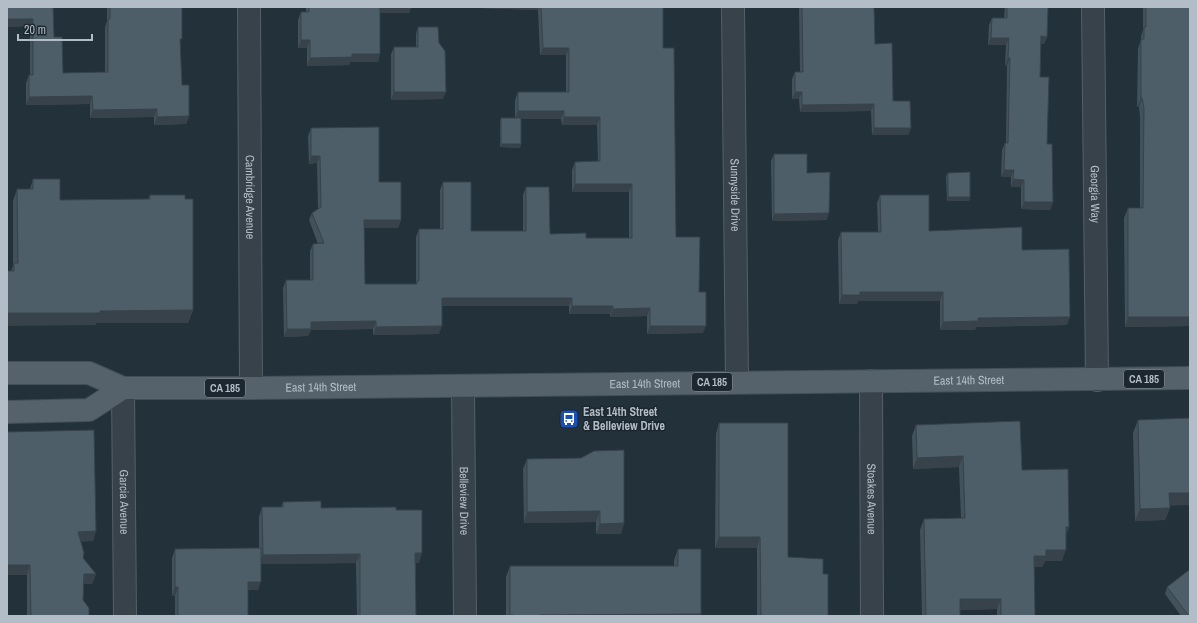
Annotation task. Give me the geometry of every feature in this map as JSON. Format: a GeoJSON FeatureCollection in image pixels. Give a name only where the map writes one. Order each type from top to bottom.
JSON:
{"type":"FeatureCollection","features":[{"type":"Feature","properties":{"kind":"main road","name":"East 14th Street"},"geometry":{"type":"LineString","coordinates":[[7,373],[89,373],[123,388],[1190,378]]}},
{"type":"Feature","properties":{"kind":"main road"},"geometry":{"type":"LineString","coordinates":[[7,412],[89,410],[123,388]]}},
{"type":"Feature","properties":{"kind":"street","name":"Cambridge Avenue"},"geometry":{"type":"LineString","coordinates":[[249,7],[250,388]]}},
{"type":"Feature","properties":{"kind":"street","name":"Sunnyside Drive"},"geometry":{"type":"LineString","coordinates":[[733,7],[737,382]]}},
{"type":"Feature","properties":{"kind":"street","name":"Georgia Way"},"geometry":{"type":"LineString","coordinates":[[1093,7],[1098,380]]}},
{"type":"Feature","properties":{"kind":"street","name":"Stoakes Avenue"},"geometry":{"type":"LineString","coordinates":[[871,381],[872,616]]}},
{"type":"Feature","properties":{"kind":"street","name":"Belleview Drive"},"geometry":{"type":"LineString","coordinates":[[463,386],[465,616]]}},
{"type":"Feature","properties":{"kind":"street","name":"Garcia Avenue"},"geometry":{"type":"LineString","coordinates":[[123,388],[125,616]]}},
{"type":"Feature","properties":{"kind":"building"},"geometry":{"type":"Polygon","coordinates":[[[7,7],[53,7],[54,37],[62,37],[63,73],[108,72],[108,19],[110,19],[110,7],[182,7],[182,39],[180,39],[182,85],[189,85],[189,116],[157,117],[157,109],[93,110],[92,96],[29,97],[29,75],[33,75],[33,19],[7,19],[7,7]]]}},
{"type":"Feature","properties":{"kind":"building"},"geometry":{"type":"Polygon","coordinates":[[[309,7],[380,7],[380,54],[352,54],[352,57],[310,58],[310,40],[301,40],[301,12],[309,12],[309,7]]]}},
{"type":"Feature","properties":{"kind":"building"},"geometry":{"type":"Polygon","coordinates":[[[541,7],[663,7],[663,48],[674,48],[676,237],[700,237],[699,292],[706,292],[706,326],[650,326],[650,308],[613,309],[613,306],[572,306],[572,298],[442,298],[442,326],[376,327],[376,321],[311,322],[311,329],[287,329],[286,280],[313,280],[313,244],[324,243],[312,213],[321,207],[320,156],[311,156],[311,128],[379,127],[379,182],[401,182],[401,220],[364,220],[365,284],[417,284],[417,281],[419,281],[419,229],[443,229],[443,182],[471,182],[471,231],[526,231],[526,187],[549,187],[550,234],[586,233],[586,238],[632,238],[632,184],[575,184],[575,162],[600,161],[600,117],[564,117],[564,111],[518,111],[518,92],[569,92],[569,48],[543,48],[541,7]]]}},
{"type":"Feature","properties":{"kind":"building"},"geometry":{"type":"Polygon","coordinates":[[[802,7],[874,7],[875,44],[892,43],[893,101],[910,101],[911,128],[874,128],[874,104],[802,105],[802,92],[795,92],[795,72],[803,72],[802,7]]]}},
{"type":"Feature","properties":{"kind":"building"},"geometry":{"type":"Polygon","coordinates":[[[1007,7],[1048,7],[1047,37],[1041,36],[1040,77],[1049,77],[1047,144],[1052,144],[1053,202],[1024,202],[1024,180],[1013,179],[1014,170],[1004,170],[1005,143],[1008,143],[1009,38],[991,38],[992,18],[1007,18],[1007,7]]]}},
{"type":"Feature","properties":{"kind":"building"},"geometry":{"type":"Polygon","coordinates":[[[1146,7],[1190,7],[1190,317],[1128,317],[1128,208],[1143,208],[1144,108],[1141,98],[1141,39],[1144,39],[1144,27],[1146,27],[1146,7]]]}},
{"type":"Feature","properties":{"kind":"building"},"geometry":{"type":"Polygon","coordinates":[[[418,27],[438,27],[439,43],[445,51],[446,92],[394,92],[394,47],[418,47],[418,27]]]}},
{"type":"Feature","properties":{"kind":"building"},"geometry":{"type":"Polygon","coordinates":[[[501,118],[521,118],[521,144],[501,144],[501,118]]]}},
{"type":"Feature","properties":{"kind":"building"},"geometry":{"type":"Polygon","coordinates":[[[774,154],[807,154],[807,173],[830,172],[829,213],[774,214],[774,154]]]}},
{"type":"Feature","properties":{"kind":"building"},"geometry":{"type":"Polygon","coordinates":[[[970,172],[970,197],[948,197],[948,173],[970,172]]]}},
{"type":"Feature","properties":{"kind":"building"},"geometry":{"type":"Polygon","coordinates":[[[33,179],[60,179],[60,200],[150,199],[150,195],[185,195],[185,199],[193,199],[193,310],[100,311],[100,313],[7,313],[7,271],[14,271],[14,263],[18,263],[17,189],[33,189],[33,179]]]}},
{"type":"Feature","properties":{"kind":"building"},"geometry":{"type":"Polygon","coordinates":[[[880,195],[929,195],[929,231],[1022,227],[1022,250],[1069,249],[1070,317],[978,318],[978,321],[943,322],[943,292],[860,292],[860,295],[842,295],[841,232],[881,232],[880,195]]]}},
{"type":"Feature","properties":{"kind":"building"},"geometry":{"type":"Polygon","coordinates":[[[1190,418],[1190,493],[1169,493],[1170,508],[1140,509],[1138,420],[1190,418]]]}},
{"type":"Feature","properties":{"kind":"building"},"geometry":{"type":"Polygon","coordinates":[[[1020,421],[1022,470],[1068,469],[1069,527],[1066,527],[1066,550],[1046,550],[1046,556],[1034,556],[1035,616],[1001,616],[1001,599],[960,599],[960,616],[926,616],[924,519],[965,518],[963,456],[917,458],[916,425],[1020,421]]]}},
{"type":"Feature","properties":{"kind":"building"},"geometry":{"type":"Polygon","coordinates":[[[719,423],[788,423],[788,557],[823,559],[823,574],[828,574],[828,616],[761,616],[760,537],[719,537],[719,423]]]}},
{"type":"Feature","properties":{"kind":"building"},"geometry":{"type":"Polygon","coordinates":[[[94,430],[96,531],[78,532],[84,553],[83,558],[96,574],[84,574],[83,600],[89,608],[89,616],[31,616],[30,565],[7,565],[7,432],[94,430]]]}},
{"type":"Feature","properties":{"kind":"building"},"geometry":{"type":"Polygon","coordinates":[[[624,450],[624,523],[600,524],[600,511],[527,512],[527,459],[581,458],[594,451],[624,450]]]}},
{"type":"Feature","properties":{"kind":"building"},"geometry":{"type":"Polygon","coordinates":[[[321,501],[321,508],[396,507],[396,510],[422,510],[422,553],[415,553],[416,616],[360,616],[360,554],[263,555],[262,507],[283,507],[283,502],[321,501]]]}},
{"type":"Feature","properties":{"kind":"building"},"geometry":{"type":"Polygon","coordinates":[[[261,548],[261,582],[248,582],[248,616],[178,616],[178,587],[175,587],[175,549],[261,548]]]}},
{"type":"Feature","properties":{"kind":"building"},"geometry":{"type":"Polygon","coordinates":[[[678,549],[701,549],[701,614],[510,615],[510,566],[678,566],[678,549]]]}},
{"type":"Feature","properties":{"kind":"building"},"geometry":{"type":"Polygon","coordinates":[[[1189,570],[1190,571],[1190,616],[1167,587],[1189,570]]]}},
{"type":"Feature","properties":{"kind":"place","name":"East 14th Street & Belleview Drive"},"geometry":{"type":"Point","coordinates":[569,419]}}]}
